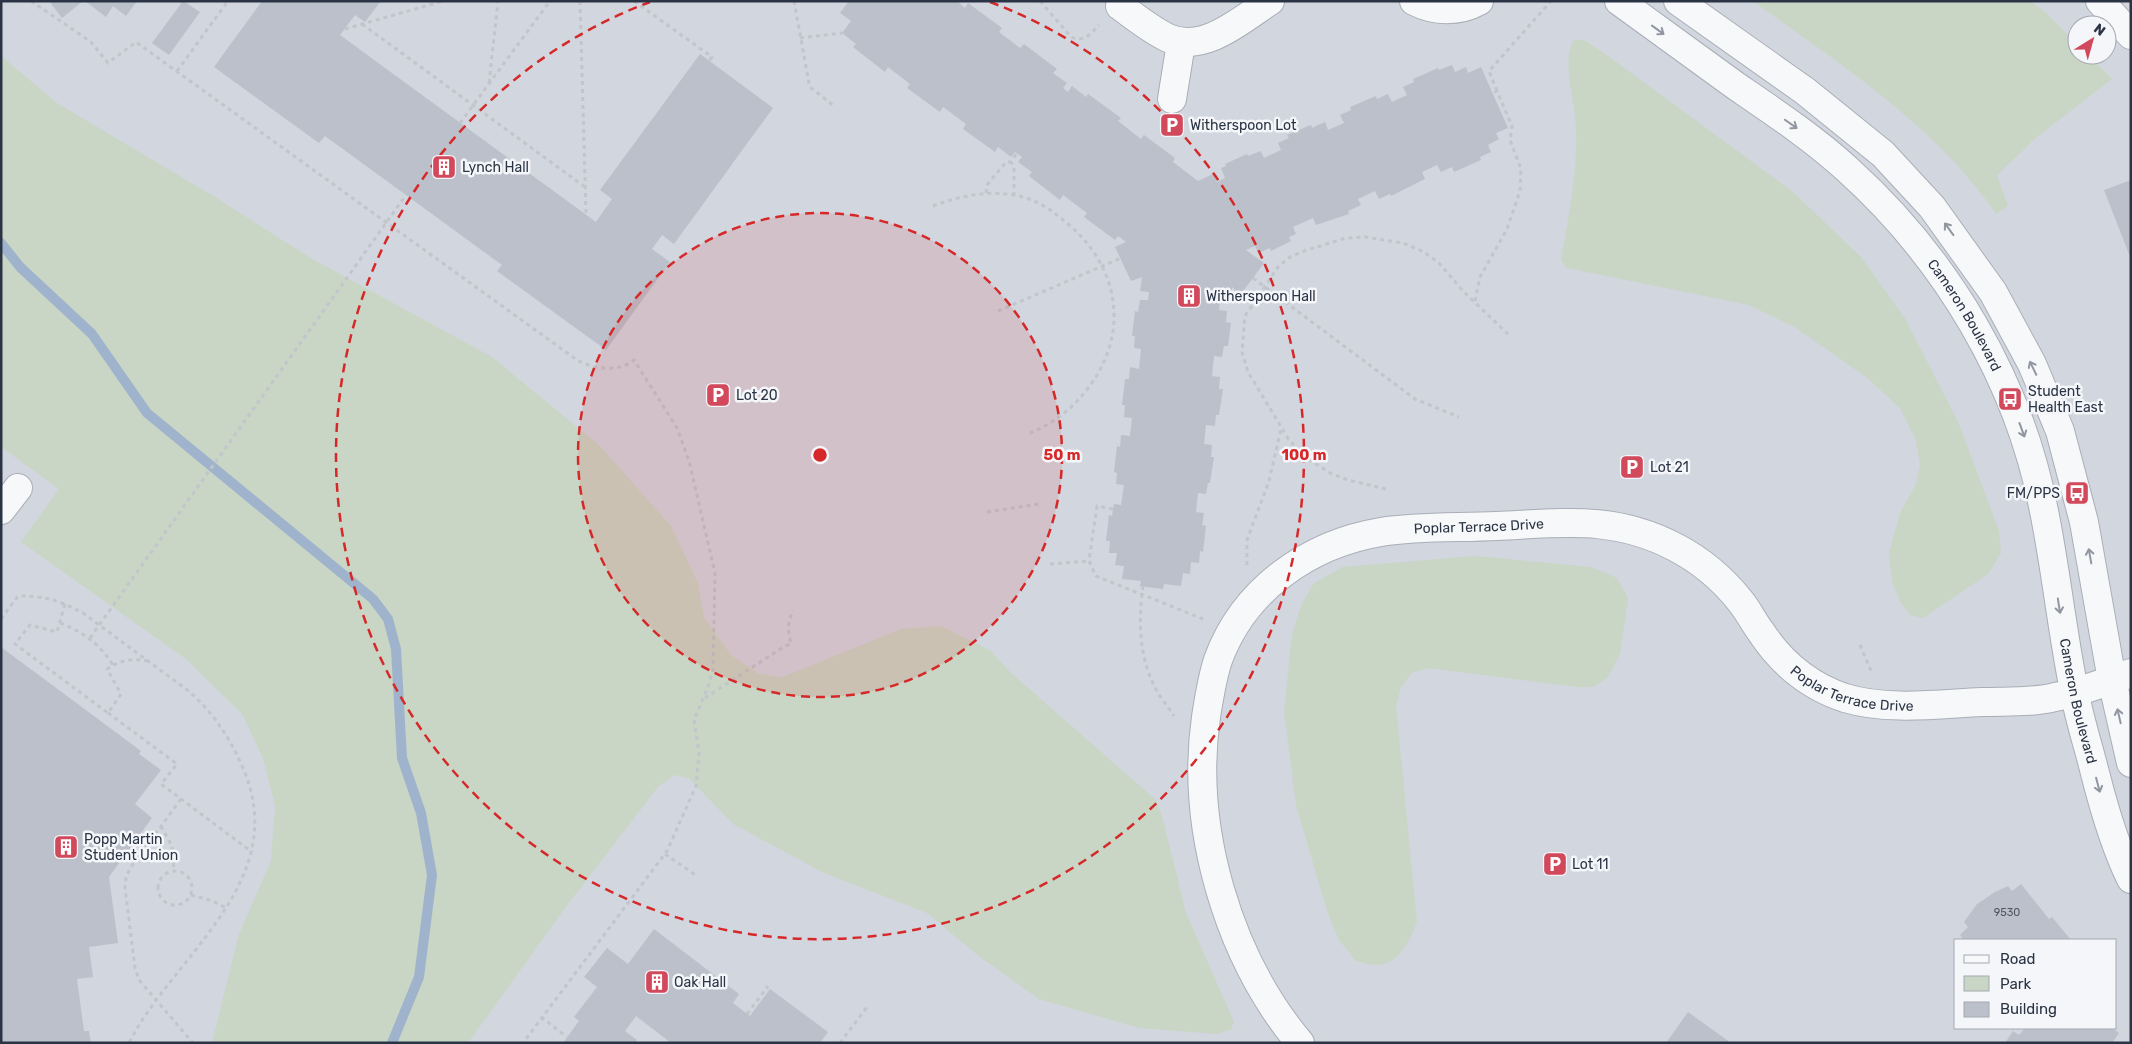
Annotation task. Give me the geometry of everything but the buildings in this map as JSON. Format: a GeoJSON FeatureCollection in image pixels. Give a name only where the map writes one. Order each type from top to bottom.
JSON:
{"type":"FeatureCollection","features":[{"type":"Feature","properties":{"kind":"street"},"geometry":{"type":"LineString","coordinates":[[1120,6],[1169,39],[1181,43],[1204,40],[1224,31],[1270,1]]}},
{"type":"Feature","properties":{"kind":"street"},"geometry":{"type":"LineString","coordinates":[[1414,1],[1435,8],[1452,9],[1467,8],[1479,1]]}},
{"type":"Feature","properties":{"kind":"street","name":"Cameron Boulevard"},"geometry":{"type":"LineString","coordinates":[[1619,1],[1796,128],[1848,169],[1898,220],[1943,278],[1990,354],[2006,386],[2027,443],[2044,509],[2074,692],[2103,803],[2131,879]]}},
{"type":"Feature","properties":{"kind":"street"},"geometry":{"type":"LineString","coordinates":[[1678,1],[1805,91],[1883,154],[1932,207],[1993,292],[2032,364],[2055,415],[2060,431],[2121,676],[2131,763]]}},
{"type":"Feature","properties":{"kind":"street"},"geometry":{"type":"LineString","coordinates":[[2100,1],[2131,35]]}},
{"type":"Feature","properties":{"kind":"street"},"geometry":{"type":"LineString","coordinates":[[1172,99],[1181,43]]}},
{"type":"Feature","properties":{"kind":"street"},"geometry":{"type":"LineString","coordinates":[[1,510],[18,488]]}},
{"type":"Feature","properties":{"kind":"street","name":"Poplar Terrace Drive"},"geometry":{"type":"LineString","coordinates":[[1300,1043],[1273,1007],[1234,930],[1225,905],[1209,836],[1205,806],[1203,750],[1204,727],[1213,676],[1230,635],[1238,621],[1263,590],[1289,568],[1316,552],[1351,539],[1386,531],[1572,523],[1613,525],[1631,529],[1672,545],[1702,564],[1736,596],[1761,633],[1790,667],[1810,682],[1843,697],[1869,703],[1914,705],[2045,699],[2074,692],[2121,676]]}},
{"type":"Feature","properties":{"kind":"path"},"geometry":{"type":"LineString","coordinates":[[31,1],[91,42],[108,63],[136,42],[577,360],[603,368],[620,367],[634,360],[667,410],[683,442],[715,573],[713,670],[694,720],[699,753],[696,786],[665,854],[540,1017],[523,1043]]}},
{"type":"Feature","properties":{"kind":"path"},"geometry":{"type":"LineString","coordinates":[[177,71],[228,1]]}},
{"type":"Feature","properties":{"kind":"path"},"geometry":{"type":"LineString","coordinates":[[345,29],[443,1]]}},
{"type":"Feature","properties":{"kind":"path"},"geometry":{"type":"LineString","coordinates":[[489,84],[498,1]]}},
{"type":"Feature","properties":{"kind":"path"},"geometry":{"type":"LineString","coordinates":[[460,123],[550,1]]}},
{"type":"Feature","properties":{"kind":"path"},"geometry":{"type":"LineString","coordinates":[[580,1],[586,214]]}},
{"type":"Feature","properties":{"kind":"path"},"geometry":{"type":"LineString","coordinates":[[634,1],[712,57],[709,61]]}},
{"type":"Feature","properties":{"kind":"path"},"geometry":{"type":"LineString","coordinates":[[794,1],[810,86],[834,106]]}},
{"type":"Feature","properties":{"kind":"path"},"geometry":{"type":"LineString","coordinates":[[1040,1],[1071,37],[1076,39],[1080,40],[1090,34],[1100,24]]}},
{"type":"Feature","properties":{"kind":"path"},"geometry":{"type":"LineString","coordinates":[[1475,301],[1480,277],[1509,224],[1520,191],[1521,169],[1510,140],[1512,126],[1489,71],[1550,1]]}},
{"type":"Feature","properties":{"kind":"path"},"geometry":{"type":"LineString","coordinates":[[362,24],[585,187]]}},
{"type":"Feature","properties":{"kind":"path"},"geometry":{"type":"LineString","coordinates":[[800,38],[842,33]]}},
{"type":"Feature","properties":{"kind":"path"},"geometry":{"type":"LineString","coordinates":[[1493,94],[1497,91]]}},
{"type":"Feature","properties":{"kind":"path"},"geometry":{"type":"LineString","coordinates":[[986,193],[987,185],[1006,162],[1011,162],[1017,153]]}},
{"type":"Feature","properties":{"kind":"path"},"geometry":{"type":"LineString","coordinates":[[1011,162],[1014,167],[1014,196]]}},
{"type":"Feature","properties":{"kind":"path"},"geometry":{"type":"LineString","coordinates":[[933,206],[960,197],[986,193],[1014,196],[1034,201],[1055,214],[1091,246],[1102,266],[1111,291],[1115,314],[1111,344],[1103,366],[1073,406],[1052,422],[1030,432]]}},
{"type":"Feature","properties":{"kind":"path"},"geometry":{"type":"LineString","coordinates":[[90,638],[406,195]]}},
{"type":"Feature","properties":{"kind":"path"},"geometry":{"type":"LineString","coordinates":[[1386,489],[1348,480],[1320,467],[1298,450],[1281,428],[1248,372],[1242,352],[1245,316],[1278,266],[1290,257],[1346,238],[1365,237],[1403,243],[1424,252],[1439,262],[1511,337]]}},
{"type":"Feature","properties":{"kind":"path"},"geometry":{"type":"LineString","coordinates":[[998,311],[1121,258]]}},
{"type":"Feature","properties":{"kind":"path"},"geometry":{"type":"LineString","coordinates":[[1253,278],[1415,399],[1458,417]]}},
{"type":"Feature","properties":{"kind":"path"},"geometry":{"type":"LineString","coordinates":[[1247,573],[1247,540],[1269,481],[1281,428]]}},
{"type":"Feature","properties":{"kind":"path"},"geometry":{"type":"LineString","coordinates":[[987,512],[1039,504]]}},
{"type":"Feature","properties":{"kind":"path"},"geometry":{"type":"LineString","coordinates":[[1113,509],[1097,506],[1089,560],[1096,576],[1209,621]]}},
{"type":"Feature","properties":{"kind":"path"},"geometry":{"type":"LineString","coordinates":[[1050,564],[1089,560]]}},
{"type":"Feature","properties":{"kind":"path"},"geometry":{"type":"LineString","coordinates":[[1142,586],[1140,629],[1145,661],[1158,693],[1176,718]]}},
{"type":"Feature","properties":{"kind":"path"},"geometry":{"type":"LineString","coordinates":[[1,619],[18,596],[42,596],[65,604],[100,625],[206,706],[220,723],[230,740],[248,783],[253,802],[255,824],[252,852],[242,880],[226,908],[156,1001],[128,1043]]}},
{"type":"Feature","properties":{"kind":"path"},"geometry":{"type":"LineString","coordinates":[[65,604],[57,632],[30,625],[15,644],[176,764],[161,784],[252,852]]}},
{"type":"Feature","properties":{"kind":"path"},"geometry":{"type":"LineString","coordinates":[[702,700],[790,644],[788,628],[792,610]]}},
{"type":"Feature","properties":{"kind":"path"},"geometry":{"type":"LineString","coordinates":[[60,623],[90,638],[114,665]]}},
{"type":"Feature","properties":{"kind":"path"},"geometry":{"type":"LineString","coordinates":[[1860,645],[1871,671]]}},
{"type":"Feature","properties":{"kind":"path"},"geometry":{"type":"LineString","coordinates":[[108,713],[121,694],[107,669],[129,659],[148,661]]}},
{"type":"Feature","properties":{"kind":"path"},"geometry":{"type":"LineString","coordinates":[[181,799],[131,867],[126,877],[125,888],[135,968],[139,980],[193,1043]]}},
{"type":"Feature","properties":{"kind":"path"},"geometry":{"type":"LineString","coordinates":[[161,826],[172,846],[174,872]]}},
{"type":"Feature","properties":{"kind":"path"},"geometry":{"type":"LineString","coordinates":[[665,854],[697,876]]}},
{"type":"Feature","properties":{"kind":"path"},"geometry":{"type":"LineString","coordinates":[[174,872],[180,872],[189,878],[192,889],[191,895],[184,903],[172,905],[163,900],[159,885],[165,876],[174,872]]}},
{"type":"Feature","properties":{"kind":"path"},"geometry":{"type":"LineString","coordinates":[[191,895],[213,901],[226,908]]}},
{"type":"Feature","properties":{"kind":"path"},"geometry":{"type":"LineString","coordinates":[[747,1014],[768,986]]}},
{"type":"Feature","properties":{"kind":"path"},"geometry":{"type":"LineString","coordinates":[[840,1043],[867,1007]]}},
{"type":"Feature","properties":{"kind":"path"},"geometry":{"type":"LineString","coordinates":[[540,1017],[567,1037]]}},
{"type":"Feature","properties":{"kind":"shaded area"},"geometry":{"type":"Polygon","coordinates":[[[1,1],[2131,1],[2131,1043],[1,1043],[1,1]]]}},
{"type":"Feature","properties":{"kind":"green space"},"geometry":{"type":"Polygon","coordinates":[[[1753,1],[2030,1],[2045,12],[2067,34],[2067,65],[2098,65],[2112,79],[2037,137],[1997,175],[2008,206],[1996,214],[1972,182],[1916,124],[1852,72],[1753,1]]]}},
{"type":"Feature","properties":{"kind":"green space"},"geometry":{"type":"Polygon","coordinates":[[[1574,40],[1584,40],[1604,53],[1792,191],[1861,257],[1906,320],[1959,424],[1999,531],[2001,553],[1988,574],[1923,618],[1910,615],[1901,603],[1892,582],[1889,553],[1900,513],[1916,484],[1920,465],[1916,440],[1900,408],[1866,377],[1796,328],[1749,305],[1567,268],[1561,260],[1575,170],[1575,115],[1569,65],[1569,56],[1574,40]]]}},
{"type":"Feature","properties":{"kind":"green space"},"geometry":{"type":"Polygon","coordinates":[[[1,56],[57,103],[215,197],[309,257],[492,357],[600,446],[671,526],[698,583],[704,617],[731,655],[759,674],[783,677],[901,629],[941,626],[991,651],[1010,672],[1156,800],[1162,816],[1186,913],[1234,1022],[1231,1029],[1218,1034],[1139,1028],[1039,999],[980,957],[927,913],[824,873],[733,824],[689,778],[674,775],[658,787],[565,908],[468,1043],[212,1043],[239,934],[271,861],[275,806],[263,758],[242,714],[186,659],[21,542],[59,489],[1,447],[1,56]]]}},
{"type":"Feature","properties":{"kind":"green space"},"geometry":{"type":"Polygon","coordinates":[[[1475,556],[1591,567],[1617,578],[1628,598],[1620,654],[1608,677],[1593,687],[1577,687],[1428,668],[1412,673],[1401,687],[1396,706],[1417,922],[1407,944],[1391,961],[1384,964],[1371,965],[1356,961],[1339,940],[1327,911],[1296,805],[1284,711],[1292,634],[1301,606],[1313,584],[1342,567],[1475,556]]]}},
{"type":"Feature","properties":{"kind":"waterway"},"geometry":{"type":"LineString","coordinates":[[1,243],[20,267],[92,334],[147,413],[373,599],[388,619],[396,649],[402,758],[421,813],[432,875],[419,977],[392,1043]]}},
{"type":"Feature","properties":{"kind":"place","name":"Witherspoon Lot"},"geometry":{"type":"Point","coordinates":[1172,125]}},
{"type":"Feature","properties":{"kind":"place","name":"Lynch Hall"},"geometry":{"type":"Point","coordinates":[444,167]}},
{"type":"Feature","properties":{"kind":"place","name":"Witherspoon Hall"},"geometry":{"type":"Point","coordinates":[1189,296]}},
{"type":"Feature","properties":{"kind":"place","name":"Lot 20"},"geometry":{"type":"Point","coordinates":[718,395]}},
{"type":"Feature","properties":{"kind":"place","name":"Student Health East"},"geometry":{"type":"Point","coordinates":[2010,399]}},
{"type":"Feature","properties":{"kind":"place","name":"Lot 21"},"geometry":{"type":"Point","coordinates":[1632,467]}},
{"type":"Feature","properties":{"kind":"place","name":"FM/PPS"},"geometry":{"type":"Point","coordinates":[2077,493]}},
{"type":"Feature","properties":{"kind":"place","name":"Popp Martin Student Union"},"geometry":{"type":"Point","coordinates":[66,847]}},
{"type":"Feature","properties":{"kind":"place","name":"Lot 11"},"geometry":{"type":"Point","coordinates":[1555,864]}},
{"type":"Feature","properties":{"kind":"place","name":"Oak Hall"},"geometry":{"type":"Point","coordinates":[657,982]}}]}
